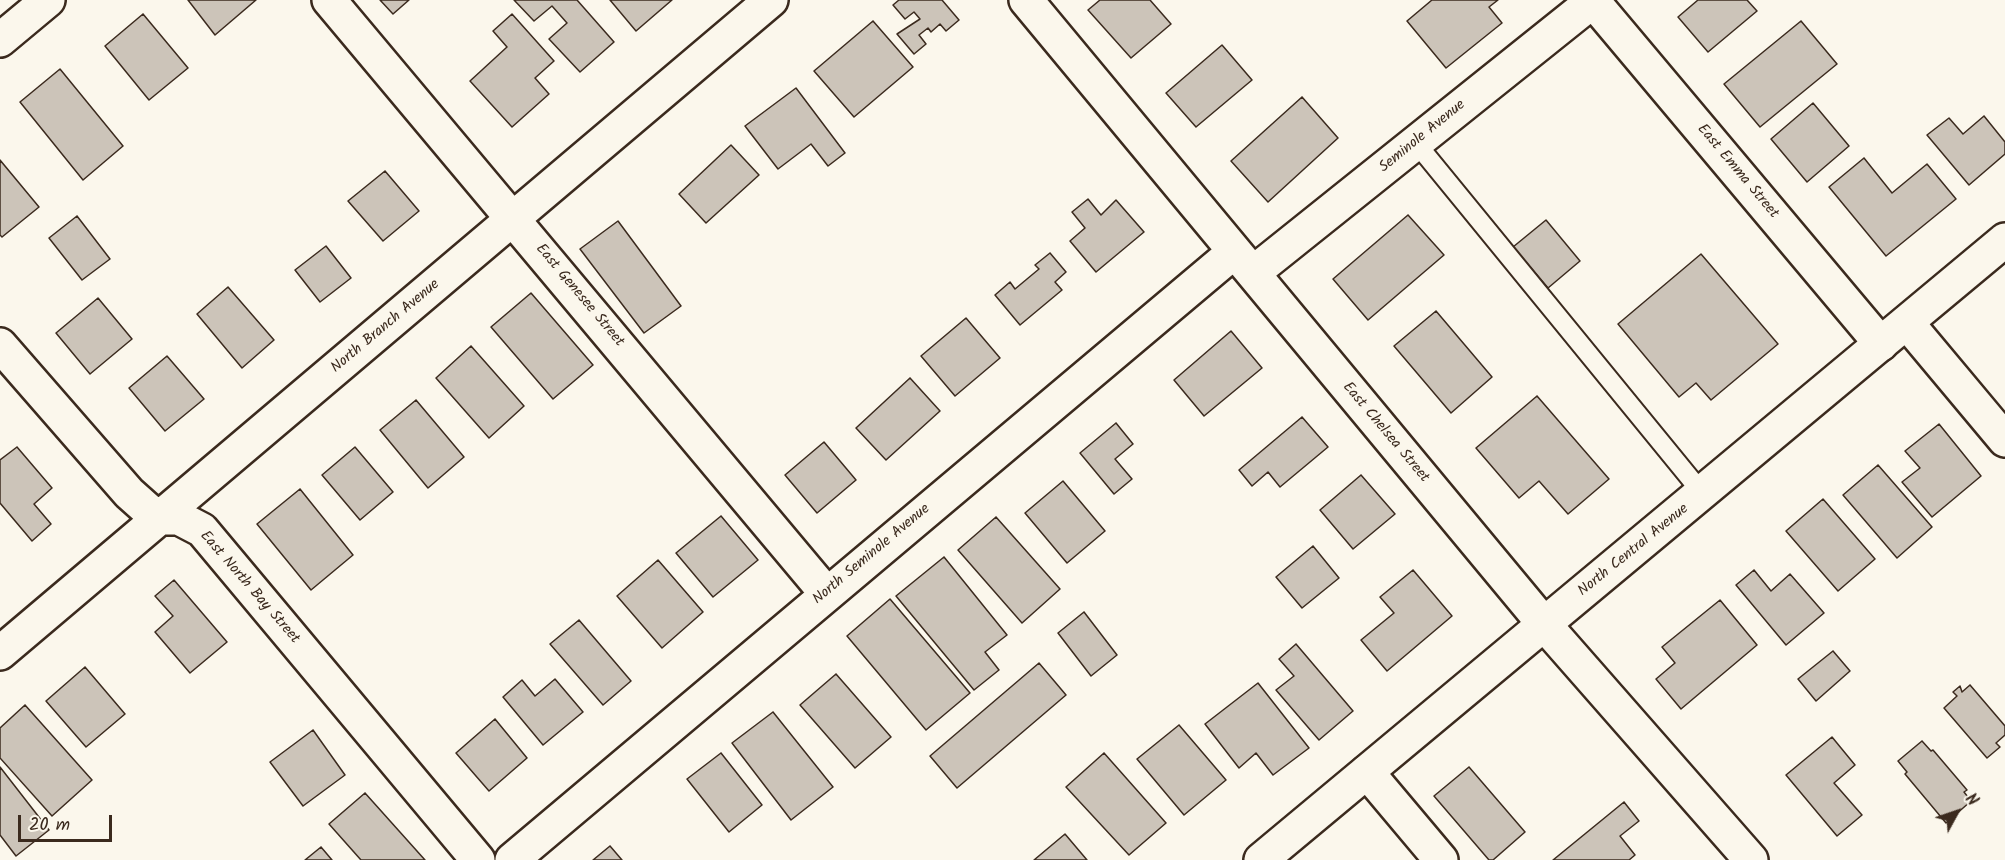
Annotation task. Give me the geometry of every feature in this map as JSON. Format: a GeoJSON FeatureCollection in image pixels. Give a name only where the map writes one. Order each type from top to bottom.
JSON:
{"type":"FeatureCollection","features":[{"type":"Feature","properties":{"kind":"street"},"geometry":{"type":"LineString","coordinates":[[0,40],[48,0]]}},
{"type":"Feature","properties":{"kind":"street","name":"East Genesee Street"},"geometry":{"type":"LineString","coordinates":[[329,0],[515,219],[826,593]]}},
{"type":"Feature","properties":{"kind":"street","name":"North Branch Avenue"},"geometry":{"type":"LineString","coordinates":[[0,653],[771,0]]}},
{"type":"Feature","properties":{"kind":"street","name":"East Chelsea Street"},"geometry":{"type":"LineString","coordinates":[[1026,0],[1544,624],[1751,860]]}},
{"type":"Feature","properties":{"kind":"street","name":"Seminole Avenue"},"geometry":{"type":"LineString","coordinates":[[1243,263],[1416,143],[1593,0]]}},
{"type":"Feature","properties":{"kind":"street","name":"East Emma Street"},"geometry":{"type":"LineString","coordinates":[[1593,0],[1881,344]]}},
{"type":"Feature","properties":{"kind":"street","name":"North Central Avenue"},"geometry":{"type":"LineString","coordinates":[[1261,860],[1881,344],[1908,324],[2005,240]]}},
{"type":"Feature","properties":{"kind":"street","name":"North Seminole Avenue"},"geometry":{"type":"LineString","coordinates":[[512,860],[826,593],[1243,263]]}},
{"type":"Feature","properties":{"kind":"street"},"geometry":{"type":"LineString","coordinates":[[1908,324],[2005,440]]}},
{"type":"Feature","properties":{"kind":"street"},"geometry":{"type":"LineString","coordinates":[[0,345],[129,493],[157,518]]}},
{"type":"Feature","properties":{"kind":"street","name":"East North Bay Street"},"geometry":{"type":"LineString","coordinates":[[157,518],[179,518],[202,530],[478,860]]}},
{"type":"Feature","properties":{"kind":"street"},"geometry":{"type":"LineString","coordinates":[[1367,772],[1441,860]]}},
{"type":"Feature","properties":{"kind":"lane"},"geometry":{"type":"LineString","coordinates":[[1416,143],[1530,286],[1703,494]]}},
{"type":"Feature","properties":{"kind":"building"},"geometry":{"type":"Polygon","coordinates":[[[188,0],[256,0],[215,35],[188,0]]]}},
{"type":"Feature","properties":{"kind":"building"},"geometry":{"type":"Polygon","coordinates":[[[380,0],[409,0],[393,14],[380,0]]]}},
{"type":"Feature","properties":{"kind":"building"},"geometry":{"type":"Polygon","coordinates":[[[514,0],[577,0],[614,42],[580,72],[549,39],[567,23],[552,6],[534,21],[514,0]]]}},
{"type":"Feature","properties":{"kind":"building"},"geometry":{"type":"Polygon","coordinates":[[[610,0],[672,0],[636,31],[610,0]]]}},
{"type":"Feature","properties":{"kind":"building"},"geometry":{"type":"Polygon","coordinates":[[[899,0],[942,0],[959,20],[946,31],[940,24],[931,32],[928,28],[919,35],[926,44],[914,54],[897,34],[920,19],[914,12],[905,19],[893,5],[899,0]]]}},
{"type":"Feature","properties":{"kind":"building"},"geometry":{"type":"Polygon","coordinates":[[[1100,0],[1150,0],[1171,24],[1131,58],[1088,10],[1100,0]]]}},
{"type":"Feature","properties":{"kind":"building"},"geometry":{"type":"Polygon","coordinates":[[[1432,0],[1498,0],[1489,7],[1502,23],[1446,68],[1407,21],[1432,0]]]}},
{"type":"Feature","properties":{"kind":"building"},"geometry":{"type":"Polygon","coordinates":[[[1698,0],[1747,0],[1757,11],[1708,52],[1678,17],[1698,0]]]}},
{"type":"Feature","properties":{"kind":"building"},"geometry":{"type":"Polygon","coordinates":[[[143,14],[188,68],[149,100],[105,46],[143,14]]]}},
{"type":"Feature","properties":{"kind":"building"},"geometry":{"type":"Polygon","coordinates":[[[512,14],[554,61],[535,78],[549,94],[512,127],[470,81],[507,47],[493,31],[512,14]]]}},
{"type":"Feature","properties":{"kind":"building"},"geometry":{"type":"Polygon","coordinates":[[[873,21],[913,67],[854,117],[814,71],[873,21]]]}},
{"type":"Feature","properties":{"kind":"building"},"geometry":{"type":"Polygon","coordinates":[[[1801,21],[1837,64],[1760,127],[1724,84],[1801,21]]]}},
{"type":"Feature","properties":{"kind":"building"},"geometry":{"type":"Polygon","coordinates":[[[1222,45],[1252,80],[1196,127],[1166,93],[1222,45]]]}},
{"type":"Feature","properties":{"kind":"building"},"geometry":{"type":"Polygon","coordinates":[[[60,69],[123,146],[83,180],[20,102],[60,69]]]}},
{"type":"Feature","properties":{"kind":"building"},"geometry":{"type":"Polygon","coordinates":[[[796,88],[845,153],[828,166],[811,144],[778,169],[745,126],[796,88]]]}},
{"type":"Feature","properties":{"kind":"building"},"geometry":{"type":"Polygon","coordinates":[[[1302,97],[1338,138],[1268,202],[1231,161],[1302,97]]]}},
{"type":"Feature","properties":{"kind":"building"},"geometry":{"type":"Polygon","coordinates":[[[1813,103],[1849,146],[1807,182],[1771,139],[1813,103]]]}},
{"type":"Feature","properties":{"kind":"building"},"geometry":{"type":"Polygon","coordinates":[[[1984,116],[2005,142],[2005,154],[1969,185],[1927,135],[1949,118],[1963,134],[1984,116]]]}},
{"type":"Feature","properties":{"kind":"building"},"geometry":{"type":"Polygon","coordinates":[[[731,145],[759,175],[706,223],[679,194],[731,145]]]}},
{"type":"Feature","properties":{"kind":"building"},"geometry":{"type":"Polygon","coordinates":[[[1864,158],[1892,193],[1927,164],[1956,199],[1886,256],[1829,187],[1864,158]]]}},
{"type":"Feature","properties":{"kind":"building"},"geometry":{"type":"Polygon","coordinates":[[[0,160],[39,207],[2,237],[0,235],[0,160]]]}},
{"type":"Feature","properties":{"kind":"building"},"geometry":{"type":"Polygon","coordinates":[[[385,171],[419,211],[383,241],[348,201],[385,171]]]}},
{"type":"Feature","properties":{"kind":"building"},"geometry":{"type":"Polygon","coordinates":[[[1088,199],[1101,215],[1116,200],[1144,232],[1096,272],[1070,241],[1085,228],[1072,212],[1088,199]]]}},
{"type":"Feature","properties":{"kind":"building"},"geometry":{"type":"Polygon","coordinates":[[[1408,215],[1444,255],[1368,320],[1333,279],[1408,215]]]}},
{"type":"Feature","properties":{"kind":"building"},"geometry":{"type":"Polygon","coordinates":[[[77,216],[110,259],[82,280],[49,238],[77,216]]]}},
{"type":"Feature","properties":{"kind":"building"},"geometry":{"type":"Polygon","coordinates":[[[1546,220],[1580,261],[1548,288],[1513,247],[1546,220]]]}},
{"type":"Feature","properties":{"kind":"building"},"geometry":{"type":"Polygon","coordinates":[[[618,221],[681,306],[644,333],[580,249],[618,221]]]}},
{"type":"Feature","properties":{"kind":"building"},"geometry":{"type":"Polygon","coordinates":[[[326,246],[351,278],[320,302],[295,270],[326,246]]]}},
{"type":"Feature","properties":{"kind":"building"},"geometry":{"type":"Polygon","coordinates":[[[1050,253],[1066,272],[1055,282],[1062,290],[1020,325],[995,295],[1010,282],[1015,289],[1039,269],[1035,265],[1050,253]]]}},
{"type":"Feature","properties":{"kind":"building"},"geometry":{"type":"Polygon","coordinates":[[[1701,254],[1778,344],[1711,400],[1696,383],[1679,397],[1618,324],[1701,254]]]}},
{"type":"Feature","properties":{"kind":"building"},"geometry":{"type":"Polygon","coordinates":[[[228,287],[274,340],[242,368],[197,314],[228,287]]]}},
{"type":"Feature","properties":{"kind":"building"},"geometry":{"type":"Polygon","coordinates":[[[531,293],[593,365],[553,399],[491,327],[531,293]]]}},
{"type":"Feature","properties":{"kind":"building"},"geometry":{"type":"Polygon","coordinates":[[[98,298],[132,339],[90,374],[56,333],[98,298]]]}},
{"type":"Feature","properties":{"kind":"building"},"geometry":{"type":"Polygon","coordinates":[[[1436,311],[1492,377],[1451,413],[1394,346],[1436,311]]]}},
{"type":"Feature","properties":{"kind":"building"},"geometry":{"type":"Polygon","coordinates":[[[966,318],[1000,358],[955,396],[921,356],[966,318]]]}},
{"type":"Feature","properties":{"kind":"building"},"geometry":{"type":"Polygon","coordinates":[[[1231,331],[1262,368],[1204,416],[1174,380],[1231,331]]]}},
{"type":"Feature","properties":{"kind":"building"},"geometry":{"type":"Polygon","coordinates":[[[471,346],[524,406],[489,438],[436,378],[471,346]]]}},
{"type":"Feature","properties":{"kind":"building"},"geometry":{"type":"Polygon","coordinates":[[[167,356],[204,399],[165,431],[129,388],[167,356]]]}},
{"type":"Feature","properties":{"kind":"building"},"geometry":{"type":"Polygon","coordinates":[[[910,378],[940,411],[886,460],[856,428],[910,378]]]}},
{"type":"Feature","properties":{"kind":"building"},"geometry":{"type":"Polygon","coordinates":[[[1537,396],[1609,479],[1568,514],[1539,481],[1519,498],[1476,448],[1537,396]]]}},
{"type":"Feature","properties":{"kind":"building"},"geometry":{"type":"Polygon","coordinates":[[[416,400],[464,457],[428,488],[380,430],[416,400]]]}},
{"type":"Feature","properties":{"kind":"building"},"geometry":{"type":"Polygon","coordinates":[[[1302,417],[1328,447],[1280,487],[1268,472],[1252,486],[1239,470],[1302,417]]]}},
{"type":"Feature","properties":{"kind":"building"},"geometry":{"type":"Polygon","coordinates":[[[1116,423],[1133,444],[1115,459],[1132,479],[1114,494],[1080,453],[1116,423]]]}},
{"type":"Feature","properties":{"kind":"building"},"geometry":{"type":"Polygon","coordinates":[[[1939,424],[1981,476],[1932,517],[1902,482],[1920,468],[1905,451],[1939,424]]]}},
{"type":"Feature","properties":{"kind":"building"},"geometry":{"type":"Polygon","coordinates":[[[824,442],[856,480],[817,513],[785,475],[824,442]]]}},
{"type":"Feature","properties":{"kind":"building"},"geometry":{"type":"Polygon","coordinates":[[[17,447],[52,488],[34,504],[51,524],[32,541],[0,503],[0,460],[17,447]]]}},
{"type":"Feature","properties":{"kind":"building"},"geometry":{"type":"Polygon","coordinates":[[[355,447],[393,492],[360,520],[322,475],[355,447]]]}},
{"type":"Feature","properties":{"kind":"building"},"geometry":{"type":"Polygon","coordinates":[[[1878,465],[1932,527],[1897,558],[1843,495],[1878,465]]]}},
{"type":"Feature","properties":{"kind":"building"},"geometry":{"type":"Polygon","coordinates":[[[1361,475],[1395,514],[1353,549],[1320,510],[1361,475]]]}},
{"type":"Feature","properties":{"kind":"building"},"geometry":{"type":"Polygon","coordinates":[[[1063,481],[1105,531],[1067,563],[1025,513],[1063,481]]]}},
{"type":"Feature","properties":{"kind":"building"},"geometry":{"type":"Polygon","coordinates":[[[300,489],[353,555],[311,590],[257,524],[300,489]]]}},
{"type":"Feature","properties":{"kind":"building"},"geometry":{"type":"Polygon","coordinates":[[[1823,499],[1875,559],[1838,591],[1786,531],[1823,499]]]}},
{"type":"Feature","properties":{"kind":"building"},"geometry":{"type":"Polygon","coordinates":[[[721,516],[758,560],[713,597],[676,553],[721,516]]]}},
{"type":"Feature","properties":{"kind":"building"},"geometry":{"type":"Polygon","coordinates":[[[996,517],[1060,589],[1022,623],[958,550],[996,517]]]}},
{"type":"Feature","properties":{"kind":"building"},"geometry":{"type":"Polygon","coordinates":[[[1313,546],[1339,578],[1302,608],[1276,577],[1313,546]]]}},
{"type":"Feature","properties":{"kind":"building"},"geometry":{"type":"Polygon","coordinates":[[[944,557],[1007,635],[985,652],[999,670],[974,690],[896,596],[944,557]]]}},
{"type":"Feature","properties":{"kind":"building"},"geometry":{"type":"Polygon","coordinates":[[[658,560],[703,612],[662,648],[617,596],[658,560]]]}},
{"type":"Feature","properties":{"kind":"building"},"geometry":{"type":"Polygon","coordinates":[[[1413,570],[1452,616],[1387,671],[1361,640],[1394,613],[1380,597],[1413,570]]]}},
{"type":"Feature","properties":{"kind":"building"},"geometry":{"type":"Polygon","coordinates":[[[1754,570],[1771,591],[1790,574],[1824,613],[1786,645],[1736,585],[1754,570]]]}},
{"type":"Feature","properties":{"kind":"building"},"geometry":{"type":"Polygon","coordinates":[[[174,580],[227,642],[190,673],[155,632],[173,616],[155,596],[174,580]]]}},
{"type":"Feature","properties":{"kind":"building"},"geometry":{"type":"Polygon","coordinates":[[[890,599],[970,693],[926,730],[847,636],[890,599]]]}},
{"type":"Feature","properties":{"kind":"building"},"geometry":{"type":"Polygon","coordinates":[[[1720,600],[1757,645],[1681,709],[1656,679],[1675,663],[1662,647],[1720,600]]]}},
{"type":"Feature","properties":{"kind":"building"},"geometry":{"type":"Polygon","coordinates":[[[1084,612],[1117,655],[1091,676],[1058,633],[1084,612]]]}},
{"type":"Feature","properties":{"kind":"building"},"geometry":{"type":"Polygon","coordinates":[[[579,620],[631,681],[603,705],[550,644],[579,620]]]}},
{"type":"Feature","properties":{"kind":"building"},"geometry":{"type":"Polygon","coordinates":[[[1296,644],[1353,711],[1319,740],[1276,690],[1294,676],[1279,659],[1296,644]]]}},
{"type":"Feature","properties":{"kind":"building"},"geometry":{"type":"Polygon","coordinates":[[[1833,651],[1850,671],[1816,701],[1798,679],[1833,651]]]}},
{"type":"Feature","properties":{"kind":"building"},"geometry":{"type":"Polygon","coordinates":[[[1039,663],[1066,695],[957,788],[930,756],[1039,663]]]}},
{"type":"Feature","properties":{"kind":"building"},"geometry":{"type":"Polygon","coordinates":[[[85,667],[125,714],[86,747],[46,701],[85,667]]]}},
{"type":"Feature","properties":{"kind":"building"},"geometry":{"type":"Polygon","coordinates":[[[836,674],[891,737],[855,768],[800,705],[836,674]]]}},
{"type":"Feature","properties":{"kind":"building"},"geometry":{"type":"Polygon","coordinates":[[[555,679],[583,712],[543,745],[503,697],[522,680],[535,696],[555,679]]]}},
{"type":"Feature","properties":{"kind":"building"},"geometry":{"type":"Polygon","coordinates":[[[1258,683],[1309,748],[1273,775],[1256,753],[1239,768],[1205,724],[1258,683]]]}},
{"type":"Feature","properties":{"kind":"building"},"geometry":{"type":"Polygon","coordinates":[[[1970,685],[2005,726],[2005,735],[1996,743],[2000,747],[1987,758],[1944,708],[1957,696],[1953,692],[1960,686],[1962,692],[1970,685]]]}},
{"type":"Feature","properties":{"kind":"building"},"geometry":{"type":"Polygon","coordinates":[[[25,705],[92,780],[52,816],[0,758],[0,728],[25,705]]]}},
{"type":"Feature","properties":{"kind":"building"},"geometry":{"type":"Polygon","coordinates":[[[773,712],[833,787],[791,820],[732,743],[773,712]]]}},
{"type":"Feature","properties":{"kind":"building"},"geometry":{"type":"Polygon","coordinates":[[[495,719],[527,758],[489,791],[456,753],[495,719]]]}},
{"type":"Feature","properties":{"kind":"building"},"geometry":{"type":"Polygon","coordinates":[[[1179,725],[1226,780],[1184,815],[1137,759],[1179,725]]]}},
{"type":"Feature","properties":{"kind":"building"},"geometry":{"type":"Polygon","coordinates":[[[313,730],[345,775],[303,806],[270,762],[313,730]]]}},
{"type":"Feature","properties":{"kind":"building"},"geometry":{"type":"Polygon","coordinates":[[[1832,737],[1855,765],[1834,783],[1862,815],[1837,836],[1786,775],[1832,737]]]}},
{"type":"Feature","properties":{"kind":"building"},"geometry":{"type":"Polygon","coordinates":[[[1922,741],[1931,751],[1933,750],[1967,790],[1964,792],[1971,801],[1946,823],[1905,774],[1907,772],[1898,761],[1922,741]]]}},
{"type":"Feature","properties":{"kind":"building"},"geometry":{"type":"Polygon","coordinates":[[[721,753],[762,805],[729,832],[687,779],[721,753]]]}},
{"type":"Feature","properties":{"kind":"building"},"geometry":{"type":"Polygon","coordinates":[[[1104,753],[1166,823],[1129,855],[1066,787],[1104,753]]]}},
{"type":"Feature","properties":{"kind":"building"},"geometry":{"type":"Polygon","coordinates":[[[0,767],[49,830],[16,856],[0,835],[0,767]]]}},
{"type":"Feature","properties":{"kind":"building"},"geometry":{"type":"Polygon","coordinates":[[[1469,767],[1525,832],[1493,860],[1489,860],[1434,796],[1469,767]]]}},
{"type":"Feature","properties":{"kind":"building"},"geometry":{"type":"Polygon","coordinates":[[[365,793],[425,860],[361,860],[329,824],[365,793]]]}},
{"type":"Feature","properties":{"kind":"building"},"geometry":{"type":"Polygon","coordinates":[[[1624,802],[1639,821],[1620,836],[1635,855],[1629,860],[1553,860],[1624,802]]]}},
{"type":"Feature","properties":{"kind":"building"},"geometry":{"type":"Polygon","coordinates":[[[1065,834],[1087,860],[1034,860],[1065,834]]]}},
{"type":"Feature","properties":{"kind":"building"},"geometry":{"type":"Polygon","coordinates":[[[610,846],[622,860],[593,860],[610,846]]]}},
{"type":"Feature","properties":{"kind":"building"},"geometry":{"type":"Polygon","coordinates":[[[321,847],[332,860],[305,860],[321,847]]]}}]}
